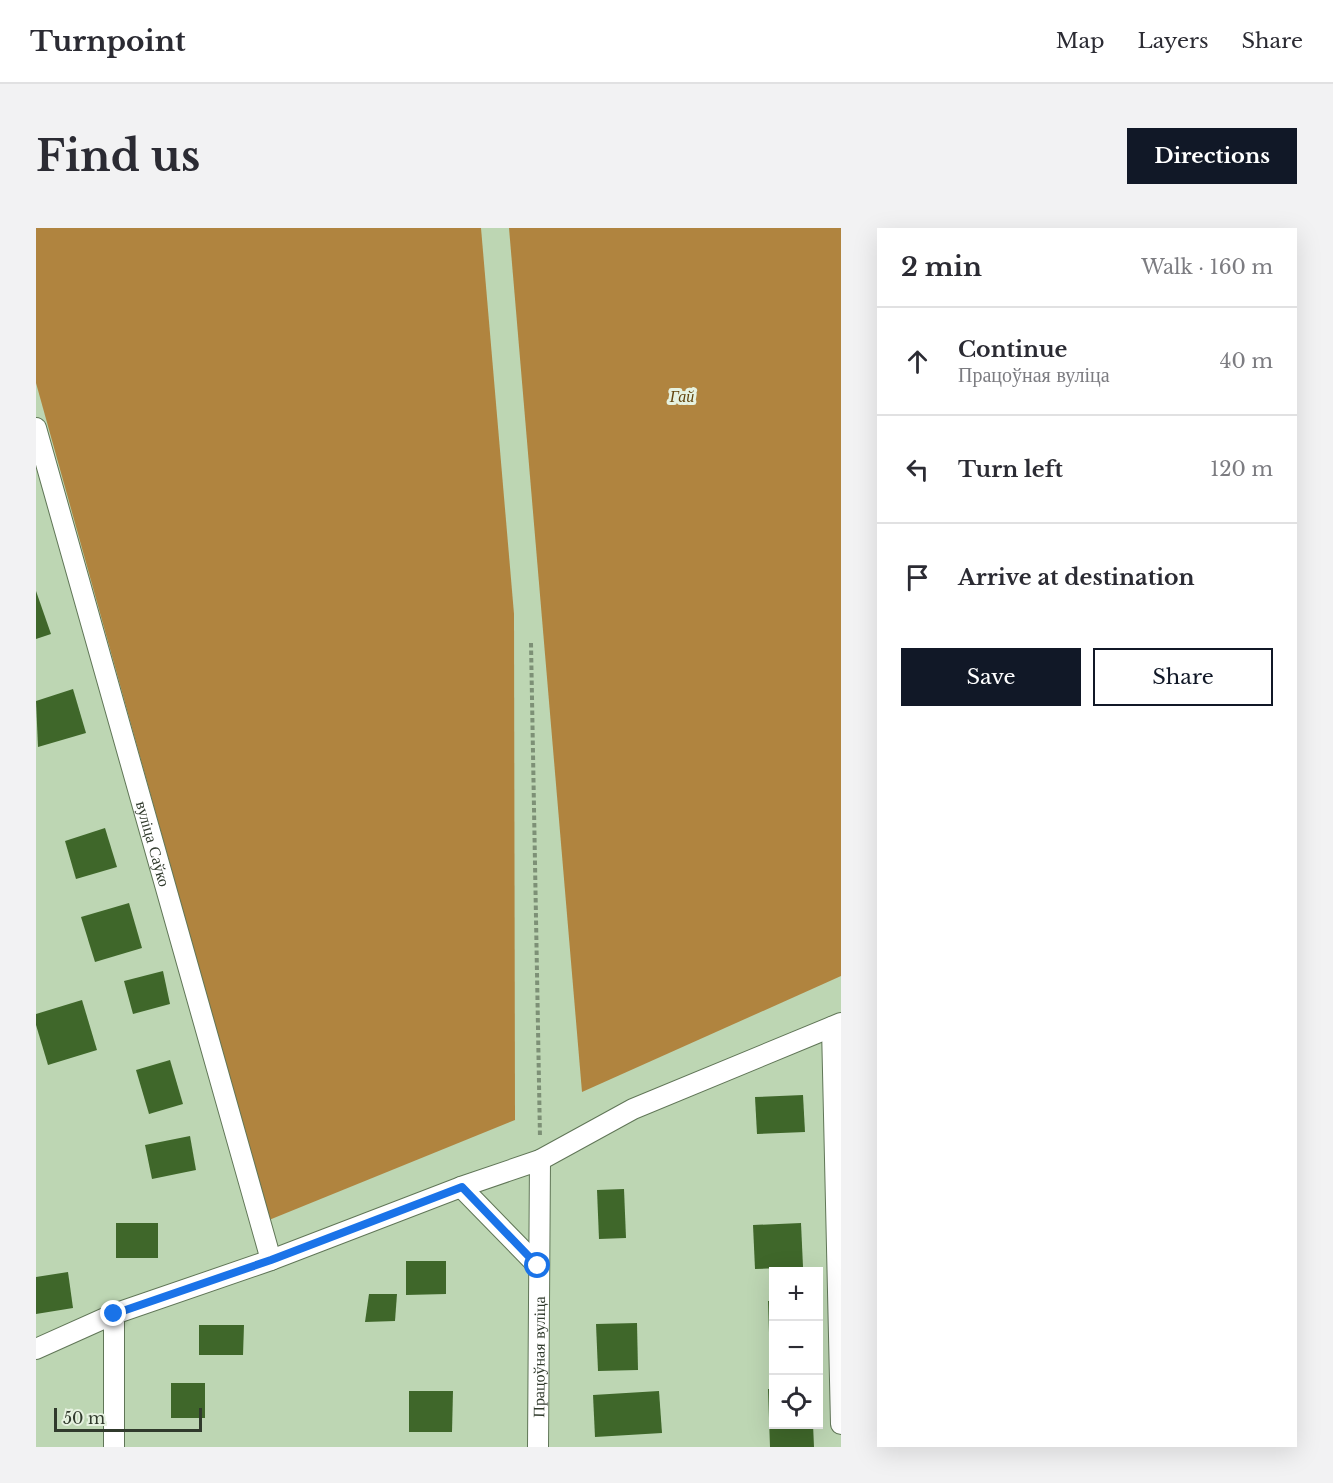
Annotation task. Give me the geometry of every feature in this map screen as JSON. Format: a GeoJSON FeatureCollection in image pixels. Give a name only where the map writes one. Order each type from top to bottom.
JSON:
{"type":"FeatureCollection","features":[{"type":"Feature","properties":{"kind":"street","name":"вуліца Саўко"},"geometry":{"type":"LineString","coordinates":[[36,428],[271,1260]]}},
{"type":"Feature","properties":{"kind":"street"},"geometry":{"type":"LineString","coordinates":[[36,1349],[114,1314],[271,1260],[462,1187],[540,1160],[633,1109],[837,1025],[841,1424]]}},
{"type":"Feature","properties":{"kind":"street","name":"Працоўная вуліца"},"geometry":{"type":"LineString","coordinates":[[538,1447],[540,1160]]}},
{"type":"Feature","properties":{"kind":"street"},"geometry":{"type":"LineString","coordinates":[[462,1187],[538,1266]]}},
{"type":"Feature","properties":{"kind":"street"},"geometry":{"type":"LineString","coordinates":[[114,1314],[114,1447]]}},
{"type":"Feature","properties":{"kind":"path"},"geometry":{"type":"LineString","coordinates":[[531,643],[540,1160]]}},
{"type":"Feature","properties":{"kind":"green space"},"geometry":{"type":"Polygon","coordinates":[[[36,228],[481,228],[514,614],[515,1120],[269,1220],[36,383],[36,228]]]}},
{"type":"Feature","properties":{"kind":"green space","name":"Гай"},"geometry":{"type":"Polygon","coordinates":[[[509,228],[841,228],[841,976],[582,1092],[509,228]]]}},
{"type":"Feature","properties":{"kind":"building"},"geometry":{"type":"Polygon","coordinates":[[[36,591],[51,634],[36,639],[36,591]]]}},
{"type":"Feature","properties":{"kind":"building"},"geometry":{"type":"Polygon","coordinates":[[[73,689],[86,733],[38,747],[36,701],[73,689]]]}},
{"type":"Feature","properties":{"kind":"building"},"geometry":{"type":"Polygon","coordinates":[[[105,828],[117,867],[76,879],[65,841],[105,828]]]}},
{"type":"Feature","properties":{"kind":"building"},"geometry":{"type":"Polygon","coordinates":[[[129,903],[142,948],[95,962],[81,917],[129,903]]]}},
{"type":"Feature","properties":{"kind":"building"},"geometry":{"type":"Polygon","coordinates":[[[163,971],[170,1004],[133,1014],[124,981],[163,971]]]}},
{"type":"Feature","properties":{"kind":"building"},"geometry":{"type":"Polygon","coordinates":[[[82,1000],[97,1050],[48,1065],[36,1025],[36,1014],[82,1000]]]}},
{"type":"Feature","properties":{"kind":"building"},"geometry":{"type":"Polygon","coordinates":[[[170,1060],[183,1104],[149,1114],[136,1070],[170,1060]]]}},
{"type":"Feature","properties":{"kind":"building"},"geometry":{"type":"Polygon","coordinates":[[[803,1095],[805,1132],[757,1134],[755,1097],[803,1095]]]}},
{"type":"Feature","properties":{"kind":"building"},"geometry":{"type":"Polygon","coordinates":[[[190,1136],[196,1170],[152,1179],[145,1145],[190,1136]]]}},
{"type":"Feature","properties":{"kind":"building"},"geometry":{"type":"Polygon","coordinates":[[[624,1189],[626,1238],[599,1239],[597,1190],[624,1189]]]}},
{"type":"Feature","properties":{"kind":"building"},"geometry":{"type":"Polygon","coordinates":[[[116,1223],[158,1223],[158,1258],[116,1258],[116,1223]]]}},
{"type":"Feature","properties":{"kind":"building"},"geometry":{"type":"Polygon","coordinates":[[[801,1223],[803,1267],[755,1269],[753,1225],[801,1223]]]}},
{"type":"Feature","properties":{"kind":"building"},"geometry":{"type":"Polygon","coordinates":[[[406,1261],[446,1261],[446,1294],[406,1295],[406,1261]]]}},
{"type":"Feature","properties":{"kind":"building"},"geometry":{"type":"Polygon","coordinates":[[[68,1272],[73,1308],[36,1314],[36,1277],[68,1272]]]}},
{"type":"Feature","properties":{"kind":"building"},"geometry":{"type":"Polygon","coordinates":[[[369,1294],[397,1294],[395,1321],[365,1322],[369,1294]]]}},
{"type":"Feature","properties":{"kind":"building"},"geometry":{"type":"Polygon","coordinates":[[[637,1323],[638,1370],[598,1371],[596,1324],[637,1323]]]}},
{"type":"Feature","properties":{"kind":"building"},"geometry":{"type":"Polygon","coordinates":[[[199,1325],[244,1325],[243,1355],[199,1355],[199,1325]]]}},
{"type":"Feature","properties":{"kind":"building"},"geometry":{"type":"Polygon","coordinates":[[[171,1383],[205,1383],[205,1418],[171,1418],[171,1383]]]}},
{"type":"Feature","properties":{"kind":"building"},"geometry":{"type":"Polygon","coordinates":[[[409,1391],[453,1391],[452,1432],[409,1432],[409,1391]]]}},
{"type":"Feature","properties":{"kind":"building"},"geometry":{"type":"Polygon","coordinates":[[[659,1391],[662,1433],[595,1437],[593,1395],[659,1391]]]}},
{"type":"Feature","properties":{"kind":"building"},"geometry":{"type":"Polygon","coordinates":[[[769,1429],[813,1429],[814,1447],[770,1447],[769,1429]]]}},
{"type":"Feature","properties":{"kind":"route"},"geometry":{"type":"LineString","coordinates":[[114,1314],[271,1260],[462,1187],[538,1266]]}}]}
